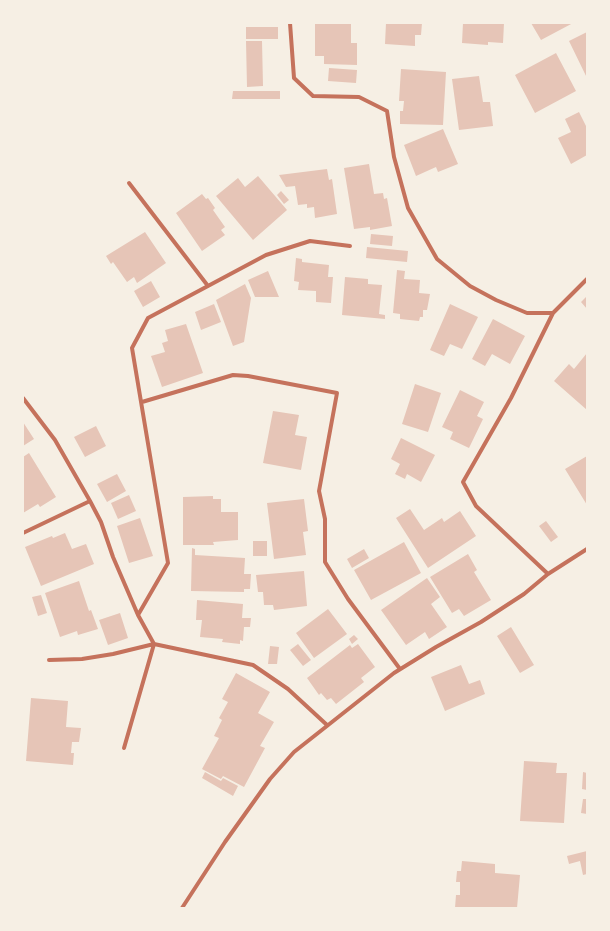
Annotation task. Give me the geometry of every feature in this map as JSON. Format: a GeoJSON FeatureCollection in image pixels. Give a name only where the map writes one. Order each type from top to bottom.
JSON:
{"type":"FeatureCollection","features":[{"type":"Feature","properties":{"kind":"street"},"geometry":{"type":"LineString","coordinates":[[290,23],[294,78],[313,96],[359,97],[387,111],[394,157],[408,208],[437,259],[470,286],[496,300],[527,314],[552,313]]}},
{"type":"Feature","properties":{"kind":"street"},"geometry":{"type":"LineString","coordinates":[[129,183],[208,286]]}},
{"type":"Feature","properties":{"kind":"street"},"geometry":{"type":"LineString","coordinates":[[138,615],[168,562],[132,348],[148,318],[266,255],[310,241],[350,246]]}},
{"type":"Feature","properties":{"kind":"street"},"geometry":{"type":"LineString","coordinates":[[548,574],[476,506],[463,482],[511,398],[552,313],[587,278]]}},
{"type":"Feature","properties":{"kind":"street"},"geometry":{"type":"LineString","coordinates":[[142,402],[233,375],[248,376],[337,393],[319,491],[325,519],[325,562],[348,599],[400,669]]}},
{"type":"Feature","properties":{"kind":"street"},"geometry":{"type":"LineString","coordinates":[[23,398],[55,440],[90,501],[101,522],[113,557],[138,615],[154,644],[124,748]]}},
{"type":"Feature","properties":{"kind":"street"},"geometry":{"type":"LineString","coordinates":[[23,533],[90,501]]}},
{"type":"Feature","properties":{"kind":"street"},"geometry":{"type":"LineString","coordinates":[[182,908],[225,842],[270,779],[294,752],[327,724],[400,669],[481,622],[524,594],[548,574],[587,549]]}},
{"type":"Feature","properties":{"kind":"street"},"geometry":{"type":"LineString","coordinates":[[49,660],[82,659],[113,654],[154,644],[253,665],[288,689],[327,724]]}},
{"type":"Feature","properties":{"kind":"building"},"geometry":{"type":"Polygon","coordinates":[[[315,23],[351,23],[351,43],[357,43],[357,65],[324,64],[324,56],[315,56],[315,23]]]}},
{"type":"Feature","properties":{"kind":"building"},"geometry":{"type":"Polygon","coordinates":[[[386,23],[422,23],[421,35],[415,35],[415,46],[385,44],[386,23]]]}},
{"type":"Feature","properties":{"kind":"building"},"geometry":{"type":"Polygon","coordinates":[[[463,23],[504,23],[503,43],[488,42],[488,45],[462,43],[463,23]]]}},
{"type":"Feature","properties":{"kind":"building"},"geometry":{"type":"Polygon","coordinates":[[[531,23],[573,23],[541,40],[531,23]]]}},
{"type":"Feature","properties":{"kind":"building"},"geometry":{"type":"Polygon","coordinates":[[[246,27],[278,27],[278,39],[246,39],[246,27]]]}},
{"type":"Feature","properties":{"kind":"building"},"geometry":{"type":"Polygon","coordinates":[[[587,32],[587,78],[569,41],[587,32]]]}},
{"type":"Feature","properties":{"kind":"building"},"geometry":{"type":"Polygon","coordinates":[[[246,41],[262,41],[263,86],[247,87],[246,41]]]}},
{"type":"Feature","properties":{"kind":"building"},"geometry":{"type":"Polygon","coordinates":[[[556,53],[576,91],[535,113],[515,75],[556,53]]]}},
{"type":"Feature","properties":{"kind":"building"},"geometry":{"type":"Polygon","coordinates":[[[329,68],[357,70],[356,83],[328,81],[329,68]]]}},
{"type":"Feature","properties":{"kind":"building"},"geometry":{"type":"Polygon","coordinates":[[[401,69],[446,72],[443,125],[400,124],[400,111],[403,111],[404,101],[399,101],[401,69]]]}},
{"type":"Feature","properties":{"kind":"building"},"geometry":{"type":"Polygon","coordinates":[[[479,76],[483,102],[490,102],[493,126],[459,130],[452,79],[479,76]]]}},
{"type":"Feature","properties":{"kind":"building"},"geometry":{"type":"Polygon","coordinates":[[[233,91],[280,91],[280,99],[232,99],[233,91]]]}},
{"type":"Feature","properties":{"kind":"building"},"geometry":{"type":"Polygon","coordinates":[[[579,112],[587,128],[587,155],[571,164],[558,138],[571,132],[565,119],[579,112]]]}},
{"type":"Feature","properties":{"kind":"building"},"geometry":{"type":"Polygon","coordinates":[[[443,129],[458,164],[438,172],[436,167],[416,176],[404,145],[443,129]]]}},
{"type":"Feature","properties":{"kind":"building"},"geometry":{"type":"Polygon","coordinates":[[[369,164],[374,194],[383,193],[384,199],[387,198],[392,226],[370,230],[370,227],[354,229],[344,168],[369,164]]]}},
{"type":"Feature","properties":{"kind":"building"},"geometry":{"type":"Polygon","coordinates":[[[327,169],[329,180],[332,179],[337,214],[315,218],[314,207],[307,208],[307,204],[298,205],[295,186],[286,187],[279,175],[327,169]]]}},
{"type":"Feature","properties":{"kind":"building"},"geometry":{"type":"Polygon","coordinates":[[[258,176],[287,210],[253,240],[216,196],[238,178],[245,187],[258,176]]]}},
{"type":"Feature","properties":{"kind":"building"},"geometry":{"type":"Polygon","coordinates":[[[281,191],[289,200],[284,204],[277,195],[281,191]]]}},
{"type":"Feature","properties":{"kind":"building"},"geometry":{"type":"Polygon","coordinates":[[[202,194],[206,199],[208,198],[215,208],[213,210],[225,227],[221,230],[225,235],[202,251],[176,213],[202,194]]]}},
{"type":"Feature","properties":{"kind":"building"},"geometry":{"type":"Polygon","coordinates":[[[145,232],[166,263],[137,283],[134,277],[127,282],[113,262],[111,264],[106,256],[145,232]]]}},
{"type":"Feature","properties":{"kind":"building"},"geometry":{"type":"Polygon","coordinates":[[[371,234],[393,236],[392,246],[370,244],[371,234]]]}},
{"type":"Feature","properties":{"kind":"building"},"geometry":{"type":"Polygon","coordinates":[[[367,247],[408,251],[407,262],[366,258],[367,247]]]}},
{"type":"Feature","properties":{"kind":"building"},"geometry":{"type":"Polygon","coordinates":[[[296,258],[302,259],[302,262],[329,265],[328,277],[333,277],[331,303],[316,302],[316,291],[298,290],[299,282],[294,281],[296,258]]]}},
{"type":"Feature","properties":{"kind":"building"},"geometry":{"type":"Polygon","coordinates":[[[397,270],[405,271],[404,279],[420,280],[419,293],[430,294],[427,310],[423,310],[423,317],[420,317],[419,321],[400,319],[400,314],[393,313],[397,270]]]}},
{"type":"Feature","properties":{"kind":"building"},"geometry":{"type":"Polygon","coordinates":[[[268,271],[279,297],[255,297],[248,280],[268,271]]]}},
{"type":"Feature","properties":{"kind":"building"},"geometry":{"type":"Polygon","coordinates":[[[345,277],[368,279],[368,284],[382,285],[379,314],[385,315],[385,319],[342,315],[345,277]]]}},
{"type":"Feature","properties":{"kind":"building"},"geometry":{"type":"Polygon","coordinates":[[[151,281],[160,297],[143,307],[134,291],[151,281]]]}},
{"type":"Feature","properties":{"kind":"building"},"geometry":{"type":"Polygon","coordinates":[[[245,284],[251,298],[244,342],[233,346],[216,300],[245,284]]]}},
{"type":"Feature","properties":{"kind":"building"},"geometry":{"type":"Polygon","coordinates":[[[586,297],[587,298],[587,309],[581,302],[586,297]]]}},
{"type":"Feature","properties":{"kind":"building"},"geometry":{"type":"Polygon","coordinates":[[[214,304],[221,322],[201,330],[195,312],[214,304]]]}},
{"type":"Feature","properties":{"kind":"building"},"geometry":{"type":"Polygon","coordinates":[[[450,304],[478,317],[462,349],[450,344],[444,356],[430,350],[450,304]]]}},
{"type":"Feature","properties":{"kind":"building"},"geometry":{"type":"Polygon","coordinates":[[[493,319],[525,336],[510,364],[492,354],[485,366],[472,359],[493,319]]]}},
{"type":"Feature","properties":{"kind":"building"},"geometry":{"type":"Polygon","coordinates":[[[186,324],[203,373],[162,387],[151,356],[165,352],[162,343],[168,341],[165,330],[186,324]]]}},
{"type":"Feature","properties":{"kind":"building"},"geometry":{"type":"Polygon","coordinates":[[[587,353],[587,410],[554,381],[569,364],[574,369],[587,353]]]}},
{"type":"Feature","properties":{"kind":"building"},"geometry":{"type":"Polygon","coordinates":[[[415,384],[441,393],[428,432],[402,424],[415,384]]]}},
{"type":"Feature","properties":{"kind":"building"},"geometry":{"type":"Polygon","coordinates":[[[460,390],[484,402],[477,416],[483,419],[469,448],[450,439],[453,432],[442,427],[460,390]]]}},
{"type":"Feature","properties":{"kind":"building"},"geometry":{"type":"Polygon","coordinates":[[[273,411],[299,415],[295,435],[307,437],[301,470],[263,463],[273,411]]]}},
{"type":"Feature","properties":{"kind":"building"},"geometry":{"type":"Polygon","coordinates":[[[23,422],[34,439],[23,446],[23,422]]]}},
{"type":"Feature","properties":{"kind":"building"},"geometry":{"type":"Polygon","coordinates":[[[96,426],[106,446],[85,457],[74,437],[96,426]]]}},
{"type":"Feature","properties":{"kind":"building"},"geometry":{"type":"Polygon","coordinates":[[[401,438],[435,455],[421,482],[407,474],[405,479],[395,474],[400,464],[391,459],[401,438]]]}},
{"type":"Feature","properties":{"kind":"building"},"geometry":{"type":"Polygon","coordinates":[[[29,453],[56,497],[40,507],[38,504],[23,513],[23,457],[29,453]]]}},
{"type":"Feature","properties":{"kind":"building"},"geometry":{"type":"Polygon","coordinates":[[[587,456],[587,505],[565,469],[587,456]]]}},
{"type":"Feature","properties":{"kind":"building"},"geometry":{"type":"Polygon","coordinates":[[[117,474],[126,491],[107,502],[97,484],[117,474]]]}},
{"type":"Feature","properties":{"kind":"building"},"geometry":{"type":"Polygon","coordinates":[[[129,495],[136,511],[118,519],[111,503],[129,495]]]}},
{"type":"Feature","properties":{"kind":"building"},"geometry":{"type":"Polygon","coordinates":[[[213,496],[213,499],[221,499],[221,512],[238,512],[238,540],[213,542],[214,545],[183,545],[183,497],[213,496]]]}},
{"type":"Feature","properties":{"kind":"building"},"geometry":{"type":"Polygon","coordinates":[[[304,499],[308,531],[303,532],[306,555],[274,559],[267,503],[304,499]]]}},
{"type":"Feature","properties":{"kind":"building"},"geometry":{"type":"Polygon","coordinates":[[[410,509],[424,530],[442,518],[444,522],[460,511],[476,536],[428,568],[396,518],[410,509]]]}},
{"type":"Feature","properties":{"kind":"building"},"geometry":{"type":"Polygon","coordinates":[[[140,518],[153,556],[129,563],[117,526],[140,518]]]}},
{"type":"Feature","properties":{"kind":"building"},"geometry":{"type":"Polygon","coordinates":[[[546,521],[558,537],[551,542],[539,526],[546,521]]]}},
{"type":"Feature","properties":{"kind":"building"},"geometry":{"type":"Polygon","coordinates":[[[65,533],[72,549],[86,544],[94,564],[41,586],[25,547],[52,536],[53,538],[65,533]]]}},
{"type":"Feature","properties":{"kind":"building"},"geometry":{"type":"Polygon","coordinates":[[[253,541],[267,541],[267,556],[253,556],[253,541]]]}},
{"type":"Feature","properties":{"kind":"building"},"geometry":{"type":"Polygon","coordinates":[[[404,542],[421,573],[371,600],[354,570],[404,542]]]}},
{"type":"Feature","properties":{"kind":"building"},"geometry":{"type":"Polygon","coordinates":[[[192,548],[195,549],[195,555],[245,558],[244,574],[251,574],[250,589],[244,589],[244,592],[191,591],[192,548]]]}},
{"type":"Feature","properties":{"kind":"building"},"geometry":{"type":"Polygon","coordinates":[[[364,549],[369,558],[352,568],[347,559],[364,549]]]}},
{"type":"Feature","properties":{"kind":"building"},"geometry":{"type":"Polygon","coordinates":[[[468,554],[477,570],[474,572],[491,600],[464,616],[459,609],[452,613],[430,577],[468,554]]]}},
{"type":"Feature","properties":{"kind":"building"},"geometry":{"type":"Polygon","coordinates":[[[304,571],[307,606],[274,610],[273,605],[264,605],[263,592],[258,592],[256,575],[304,571]]]}},
{"type":"Feature","properties":{"kind":"building"},"geometry":{"type":"Polygon","coordinates":[[[427,578],[440,597],[431,604],[447,627],[429,639],[425,632],[406,645],[381,610],[427,578]]]}},
{"type":"Feature","properties":{"kind":"building"},"geometry":{"type":"Polygon","coordinates":[[[79,581],[89,611],[91,610],[98,629],[78,635],[77,631],[60,637],[45,593],[79,581]]]}},
{"type":"Feature","properties":{"kind":"building"},"geometry":{"type":"Polygon","coordinates":[[[41,595],[47,613],[38,616],[32,597],[41,595]]]}},
{"type":"Feature","properties":{"kind":"building"},"geometry":{"type":"Polygon","coordinates":[[[197,600],[243,604],[242,618],[251,618],[250,627],[244,627],[243,641],[240,640],[240,644],[222,642],[223,639],[200,637],[202,620],[196,620],[197,600]]]}},
{"type":"Feature","properties":{"kind":"building"},"geometry":{"type":"Polygon","coordinates":[[[328,609],[347,634],[314,658],[296,633],[328,609]]]}},
{"type":"Feature","properties":{"kind":"building"},"geometry":{"type":"Polygon","coordinates":[[[120,613],[128,638],[108,645],[99,620],[120,613]]]}},
{"type":"Feature","properties":{"kind":"building"},"geometry":{"type":"Polygon","coordinates":[[[511,627],[534,665],[520,673],[497,636],[511,627]]]}},
{"type":"Feature","properties":{"kind":"building"},"geometry":{"type":"Polygon","coordinates":[[[354,635],[358,639],[352,644],[349,639],[354,635]]]}},
{"type":"Feature","properties":{"kind":"building"},"geometry":{"type":"Polygon","coordinates":[[[298,644],[311,660],[303,666],[290,650],[298,644]]]}},
{"type":"Feature","properties":{"kind":"building"},"geometry":{"type":"Polygon","coordinates":[[[358,644],[375,667],[361,678],[364,682],[336,704],[331,698],[327,700],[321,693],[319,695],[307,678],[350,645],[352,648],[358,644]]]}},
{"type":"Feature","properties":{"kind":"building"},"geometry":{"type":"Polygon","coordinates":[[[270,646],[279,647],[277,664],[268,664],[270,646]]]}},
{"type":"Feature","properties":{"kind":"building"},"geometry":{"type":"Polygon","coordinates":[[[461,665],[469,684],[480,680],[485,694],[445,711],[431,677],[461,665]]]}},
{"type":"Feature","properties":{"kind":"building"},"geometry":{"type":"Polygon","coordinates":[[[236,673],[270,692],[258,713],[274,722],[260,746],[265,748],[244,787],[223,776],[221,779],[202,769],[219,738],[214,736],[222,720],[219,718],[228,702],[222,699],[236,673]]]}},
{"type":"Feature","properties":{"kind":"building"},"geometry":{"type":"Polygon","coordinates":[[[31,698],[68,701],[66,727],[81,728],[79,742],[72,742],[71,753],[74,753],[73,765],[26,761],[31,698]]]}},
{"type":"Feature","properties":{"kind":"building"},"geometry":{"type":"Polygon","coordinates":[[[524,761],[557,763],[556,773],[567,773],[564,823],[520,821],[524,761]]]}},
{"type":"Feature","properties":{"kind":"building"},"geometry":{"type":"Polygon","coordinates":[[[205,772],[221,781],[223,778],[238,786],[233,796],[202,778],[205,772]]]}},
{"type":"Feature","properties":{"kind":"building"},"geometry":{"type":"Polygon","coordinates":[[[583,772],[587,773],[587,790],[582,789],[583,772]]]}},
{"type":"Feature","properties":{"kind":"building"},"geometry":{"type":"Polygon","coordinates":[[[583,799],[587,799],[587,814],[581,813],[583,799]]]}},
{"type":"Feature","properties":{"kind":"building"},"geometry":{"type":"Polygon","coordinates":[[[587,851],[587,874],[583,875],[580,861],[569,864],[567,856],[587,851]]]}},
{"type":"Feature","properties":{"kind":"building"},"geometry":{"type":"Polygon","coordinates":[[[462,861],[495,864],[495,873],[520,875],[517,908],[455,908],[456,895],[460,895],[460,882],[456,882],[457,871],[461,871],[462,861]]]}}]}
